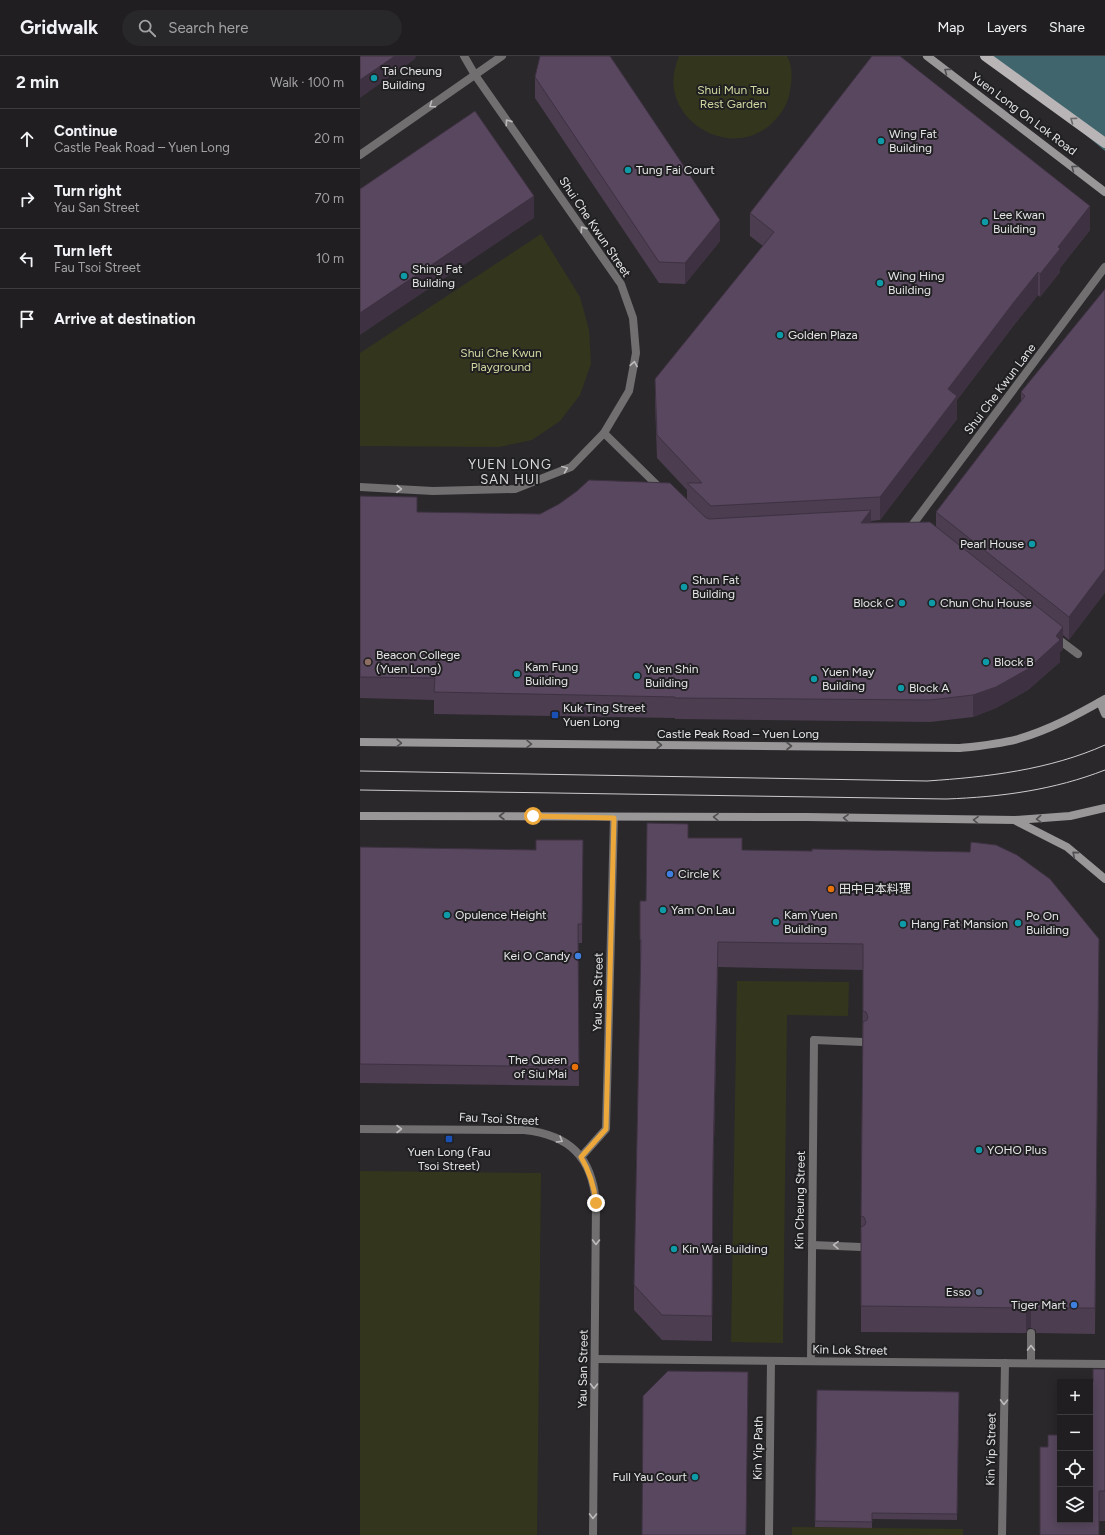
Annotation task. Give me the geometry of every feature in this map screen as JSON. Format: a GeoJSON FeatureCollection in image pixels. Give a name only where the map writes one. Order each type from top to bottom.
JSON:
{"type":"FeatureCollection","features":[{"type":"Feature","properties":{"kind":"main road","name":"Yuen Long On Lok Road"},"geometry":{"type":"LineString","coordinates":[[927,56],[1105,192]]}},
{"type":"Feature","properties":{"kind":"main road","name":"Yuen Long On Lok Road"},"geometry":{"type":"LineString","coordinates":[[985,56],[1105,143]]}},
{"type":"Feature","properties":{"kind":"main road"},"geometry":{"type":"LineString","coordinates":[[1102,700],[1105,714]]}},
{"type":"Feature","properties":{"kind":"main road","name":"Castle Peak Road – Yuen Long"},"geometry":{"type":"LineString","coordinates":[[360,742],[960,748],[989,745],[1018,739],[1074,717],[1102,700]]}},
{"type":"Feature","properties":{"kind":"main road"},"geometry":{"type":"LineString","coordinates":[[360,816],[1015,820],[1070,816],[1105,808]]}},
{"type":"Feature","properties":{"kind":"main road"},"geometry":{"type":"LineString","coordinates":[[1015,820],[1067,847],[1105,879]]}},
{"type":"Feature","properties":{"kind":"street","name":"Shui Che Kwun Street"},"geometry":{"type":"LineString","coordinates":[[360,487],[433,491],[515,489],[570,467],[604,434],[629,390],[636,353],[632,318],[621,284],[475,75],[464,56]]}},
{"type":"Feature","properties":{"kind":"street"},"geometry":{"type":"LineString","coordinates":[[360,155],[502,56]]}},
{"type":"Feature","properties":{"kind":"street","name":"Shui Che Kwun Lane"},"geometry":{"type":"LineString","coordinates":[[912,526],[1105,266]]}},
{"type":"Feature","properties":{"kind":"street"},"geometry":{"type":"LineString","coordinates":[[604,434],[669,497]]}},
{"type":"Feature","properties":{"kind":"street"},"geometry":{"type":"LineString","coordinates":[[1047,630],[1078,654]]}},
{"type":"Feature","properties":{"kind":"street","name":"Yau San Street"},"geometry":{"type":"LineString","coordinates":[[581,1157],[606,1129],[614,818]]}},
{"type":"Feature","properties":{"kind":"street","name":"Kin Cheung Street"},"geometry":{"type":"LineString","coordinates":[[811,1361],[814,1040],[863,1042]]}},
{"type":"Feature","properties":{"kind":"street","name":"Fau Tsoi Street"},"geometry":{"type":"LineString","coordinates":[[360,1129],[524,1130],[541,1132],[556,1137],[570,1146],[581,1157],[590,1171],[595,1187],[596,1203]]}},
{"type":"Feature","properties":{"kind":"street","name":"Yau San Street"},"geometry":{"type":"LineString","coordinates":[[593,1535],[596,1203]]}},
{"type":"Feature","properties":{"kind":"street"},"geometry":{"type":"LineString","coordinates":[[812,1245],[861,1247]]}},
{"type":"Feature","properties":{"kind":"street"},"geometry":{"type":"LineString","coordinates":[[1031,1333],[1031,1364]]}},
{"type":"Feature","properties":{"kind":"street","name":"Kin Lok Street"},"geometry":{"type":"LineString","coordinates":[[595,1359],[1105,1364]]}},
{"type":"Feature","properties":{"kind":"street","name":"Kin Yip Path"},"geometry":{"type":"LineString","coordinates":[[769,1535],[771,1361]]}},
{"type":"Feature","properties":{"kind":"street","name":"Kin Yip Street"},"geometry":{"type":"LineString","coordinates":[[1002,1535],[1005,1363]]}},
{"type":"Feature","properties":{"kind":"green space","name":"Shui Mun Tau Rest Garden"},"geometry":{"type":"Polygon","coordinates":[[[679,56],[787,56],[792,78],[786,104],[782,112],[770,125],[750,136],[736,138],[721,137],[708,132],[696,125],[686,115],[678,103],[673,80],[679,56]]]}},
{"type":"Feature","properties":{"kind":"green space","name":"Shui Che Kwun Playground"},"geometry":{"type":"Polygon","coordinates":[[[541,234],[580,297],[589,330],[591,364],[580,395],[560,421],[532,440],[499,447],[360,446],[360,353],[541,234]]]}},
{"type":"Feature","properties":{"kind":"green space"},"geometry":{"type":"Polygon","coordinates":[[[737,981],[849,982],[848,1016],[787,1015],[783,1343],[731,1342],[737,981]]]}},
{"type":"Feature","properties":{"kind":"green space"},"geometry":{"type":"Polygon","coordinates":[[[360,1171],[541,1173],[537,1535],[360,1535],[360,1171]]]}},
{"type":"Feature","properties":{"kind":"green space"},"geometry":{"type":"Polygon","coordinates":[[[792,1527],[963,1529],[963,1535],[792,1535],[792,1527]]]}},
{"type":"Feature","properties":{"kind":"water"},"geometry":{"type":"Polygon","coordinates":[[[991,56],[1105,56],[1105,151],[991,56]]]}},
{"type":"Feature","properties":{"kind":"building"},"geometry":{"type":"Polygon","coordinates":[[[360,56],[395,56],[360,80],[360,56]]]}},
{"type":"Feature","properties":{"kind":"building","name":"Tung Fai Court"},"geometry":{"type":"Polygon","coordinates":[[[540,56],[610,56],[720,220],[685,263],[659,262],[535,77],[540,56]]]}},
{"type":"Feature","properties":{"kind":"building"},"geometry":{"type":"Polygon","coordinates":[[[872,56],[900,56],[1090,206],[1058,247],[1060,249],[1040,274],[1038,272],[1014,302],[948,389],[957,396],[880,497],[711,506],[687,483],[702,483],[657,435],[655,379],[774,232],[750,213],[872,56]]]}},
{"type":"Feature","properties":{"kind":"building","name":"Shing Fat Building"},"geometry":{"type":"Polygon","coordinates":[[[475,111],[534,196],[360,313],[360,189],[475,111]]]}},
{"type":"Feature","properties":{"kind":"building"},"geometry":{"type":"Polygon","coordinates":[[[1105,289],[1105,569],[1069,617],[936,512],[1025,396],[1021,392],[1105,289]]]}},
{"type":"Feature","properties":{"kind":"building"},"geometry":{"type":"Polygon","coordinates":[[[589,480],[670,483],[705,517],[709,519],[871,510],[861,523],[930,522],[1063,627],[1056,636],[1060,640],[1028,669],[996,687],[973,695],[930,700],[675,698],[434,692],[435,678],[360,677],[360,496],[417,497],[417,512],[540,514],[559,504],[589,480]]]}},
{"type":"Feature","properties":{"kind":"building"},"geometry":{"type":"Polygon","coordinates":[[[647,823],[688,824],[688,838],[742,838],[742,850],[812,851],[812,849],[970,852],[971,842],[996,845],[1017,855],[1050,879],[1099,939],[1095,1308],[1036,1308],[1036,1305],[1031,1302],[1028,1303],[1026,1308],[861,1306],[861,1227],[865,1225],[866,1222],[864,1217],[861,1216],[863,1022],[867,1020],[868,1017],[866,1012],[863,1011],[863,944],[718,942],[713,1161],[712,1316],[662,1315],[634,1285],[641,940],[640,901],[646,901],[647,823]]]}},
{"type":"Feature","properties":{"kind":"building"},"geometry":{"type":"Polygon","coordinates":[[[536,840],[583,840],[582,924],[578,924],[579,1067],[360,1064],[360,847],[536,850],[536,840]]]}},
{"type":"Feature","properties":{"kind":"building"},"geometry":{"type":"Polygon","coordinates":[[[1093,1369],[1105,1369],[1105,1491],[1099,1491],[1099,1535],[1040,1535],[1040,1447],[1048,1447],[1048,1435],[1057,1435],[1057,1523],[1093,1523],[1093,1369]]]}},
{"type":"Feature","properties":{"kind":"building","name":"Full Yau Court"},"geometry":{"type":"Polygon","coordinates":[[[668,1371],[748,1372],[746,1535],[642,1535],[643,1396],[668,1371]]]}},
{"type":"Feature","properties":{"kind":"building"},"geometry":{"type":"Polygon","coordinates":[[[817,1390],[959,1392],[957,1514],[872,1513],[872,1522],[815,1521],[817,1390]]]}},
{"type":"Feature","properties":{"kind":"tram line"},"geometry":{"type":"LineString","coordinates":[[360,771],[927,781],[1018,771],[1062,761],[1105,745]]}},
{"type":"Feature","properties":{"kind":"tram line"},"geometry":{"type":"LineString","coordinates":[[360,790],[946,799],[1027,791],[1066,783],[1105,770]]}},
{"type":"Feature","properties":{"kind":"place","name":"Tai Cheung Building"},"geometry":{"type":"Point","coordinates":[374,78]}},
{"type":"Feature","properties":{"kind":"place","name":"Wing Fat Building"},"geometry":{"type":"Point","coordinates":[881,141]}},
{"type":"Feature","properties":{"kind":"place","name":"Tung Fai Court"},"geometry":{"type":"Point","coordinates":[628,170]}},
{"type":"Feature","properties":{"kind":"place","name":"Lee Kwan Building"},"geometry":{"type":"Point","coordinates":[985,222]}},
{"type":"Feature","properties":{"kind":"place","name":"Shing Fat Building"},"geometry":{"type":"Point","coordinates":[404,276]}},
{"type":"Feature","properties":{"kind":"place","name":"Wing Hing Building"},"geometry":{"type":"Point","coordinates":[880,283]}},
{"type":"Feature","properties":{"kind":"place","name":"Golden Plaza"},"geometry":{"type":"Point","coordinates":[780,335]}},
{"type":"Feature","properties":{"kind":"place","name":"Pearl House"},"geometry":{"type":"Point","coordinates":[1032,544]}},
{"type":"Feature","properties":{"kind":"place","name":"Shun Fat Building"},"geometry":{"type":"Point","coordinates":[684,587]}},
{"type":"Feature","properties":{"kind":"place","name":"Block C"},"geometry":{"type":"Point","coordinates":[902,603]}},
{"type":"Feature","properties":{"kind":"place","name":"Chun Chu House"},"geometry":{"type":"Point","coordinates":[932,603]}},
{"type":"Feature","properties":{"kind":"place","name":"Beacon College (Yuen Long)"},"geometry":{"type":"Point","coordinates":[368,662]}},
{"type":"Feature","properties":{"kind":"place","name":"Block B"},"geometry":{"type":"Point","coordinates":[986,662]}},
{"type":"Feature","properties":{"kind":"place","name":"Kam Fung Building"},"geometry":{"type":"Point","coordinates":[517,674]}},
{"type":"Feature","properties":{"kind":"place","name":"Yuen Shin Building"},"geometry":{"type":"Point","coordinates":[637,676]}},
{"type":"Feature","properties":{"kind":"place","name":"Yuen May Building"},"geometry":{"type":"Point","coordinates":[814,679]}},
{"type":"Feature","properties":{"kind":"place","name":"Block A"},"geometry":{"type":"Point","coordinates":[901,688]}},
{"type":"Feature","properties":{"kind":"place","name":"Kuk Ting Street Yuen Long"},"geometry":{"type":"Point","coordinates":[555,715]}},
{"type":"Feature","properties":{"kind":"place","name":"Circle K"},"geometry":{"type":"Point","coordinates":[670,874]}},
{"type":"Feature","properties":{"kind":"place","name":"田中日本料理"},"geometry":{"type":"Point","coordinates":[831,889]}},
{"type":"Feature","properties":{"kind":"place","name":"Yam On Lau"},"geometry":{"type":"Point","coordinates":[663,910]}},
{"type":"Feature","properties":{"kind":"place","name":"Opulence Height"},"geometry":{"type":"Point","coordinates":[447,915]}},
{"type":"Feature","properties":{"kind":"place","name":"Kam Yuen Building"},"geometry":{"type":"Point","coordinates":[776,922]}},
{"type":"Feature","properties":{"kind":"place","name":"Po On Building"},"geometry":{"type":"Point","coordinates":[1018,923]}},
{"type":"Feature","properties":{"kind":"place","name":"Hang Fat Mansion"},"geometry":{"type":"Point","coordinates":[903,924]}},
{"type":"Feature","properties":{"kind":"place","name":"Kei O Candy"},"geometry":{"type":"Point","coordinates":[578,956]}},
{"type":"Feature","properties":{"kind":"place","name":"The Queen of Siu Mai"},"geometry":{"type":"Point","coordinates":[575,1067]}},
{"type":"Feature","properties":{"kind":"place","name":"Yuen Long (Fau Tsoi Street)"},"geometry":{"type":"Point","coordinates":[449,1139]}},
{"type":"Feature","properties":{"kind":"place","name":"YOHO Plus"},"geometry":{"type":"Point","coordinates":[979,1150]}},
{"type":"Feature","properties":{"kind":"place","name":"Kin Wai Building"},"geometry":{"type":"Point","coordinates":[674,1249]}},
{"type":"Feature","properties":{"kind":"place","name":"Esso"},"geometry":{"type":"Point","coordinates":[979,1292]}},
{"type":"Feature","properties":{"kind":"place","name":"Tiger Mart"},"geometry":{"type":"Point","coordinates":[1074,1305]}},
{"type":"Feature","properties":{"kind":"place","name":"Full Yau Court"},"geometry":{"type":"Point","coordinates":[695,1477]}},
{"type":"Feature","properties":{"kind":"district","name":"YUEN LONG SAN HUI"},"geometry":{"type":"Point","coordinates":[510,472]}},
{"type":"Feature","properties":{"kind":"route"},"geometry":{"type":"LineString","coordinates":[[533,816],[614,818],[606,1129],[581,1157],[590,1171],[595,1187],[596,1203]]}}]}
